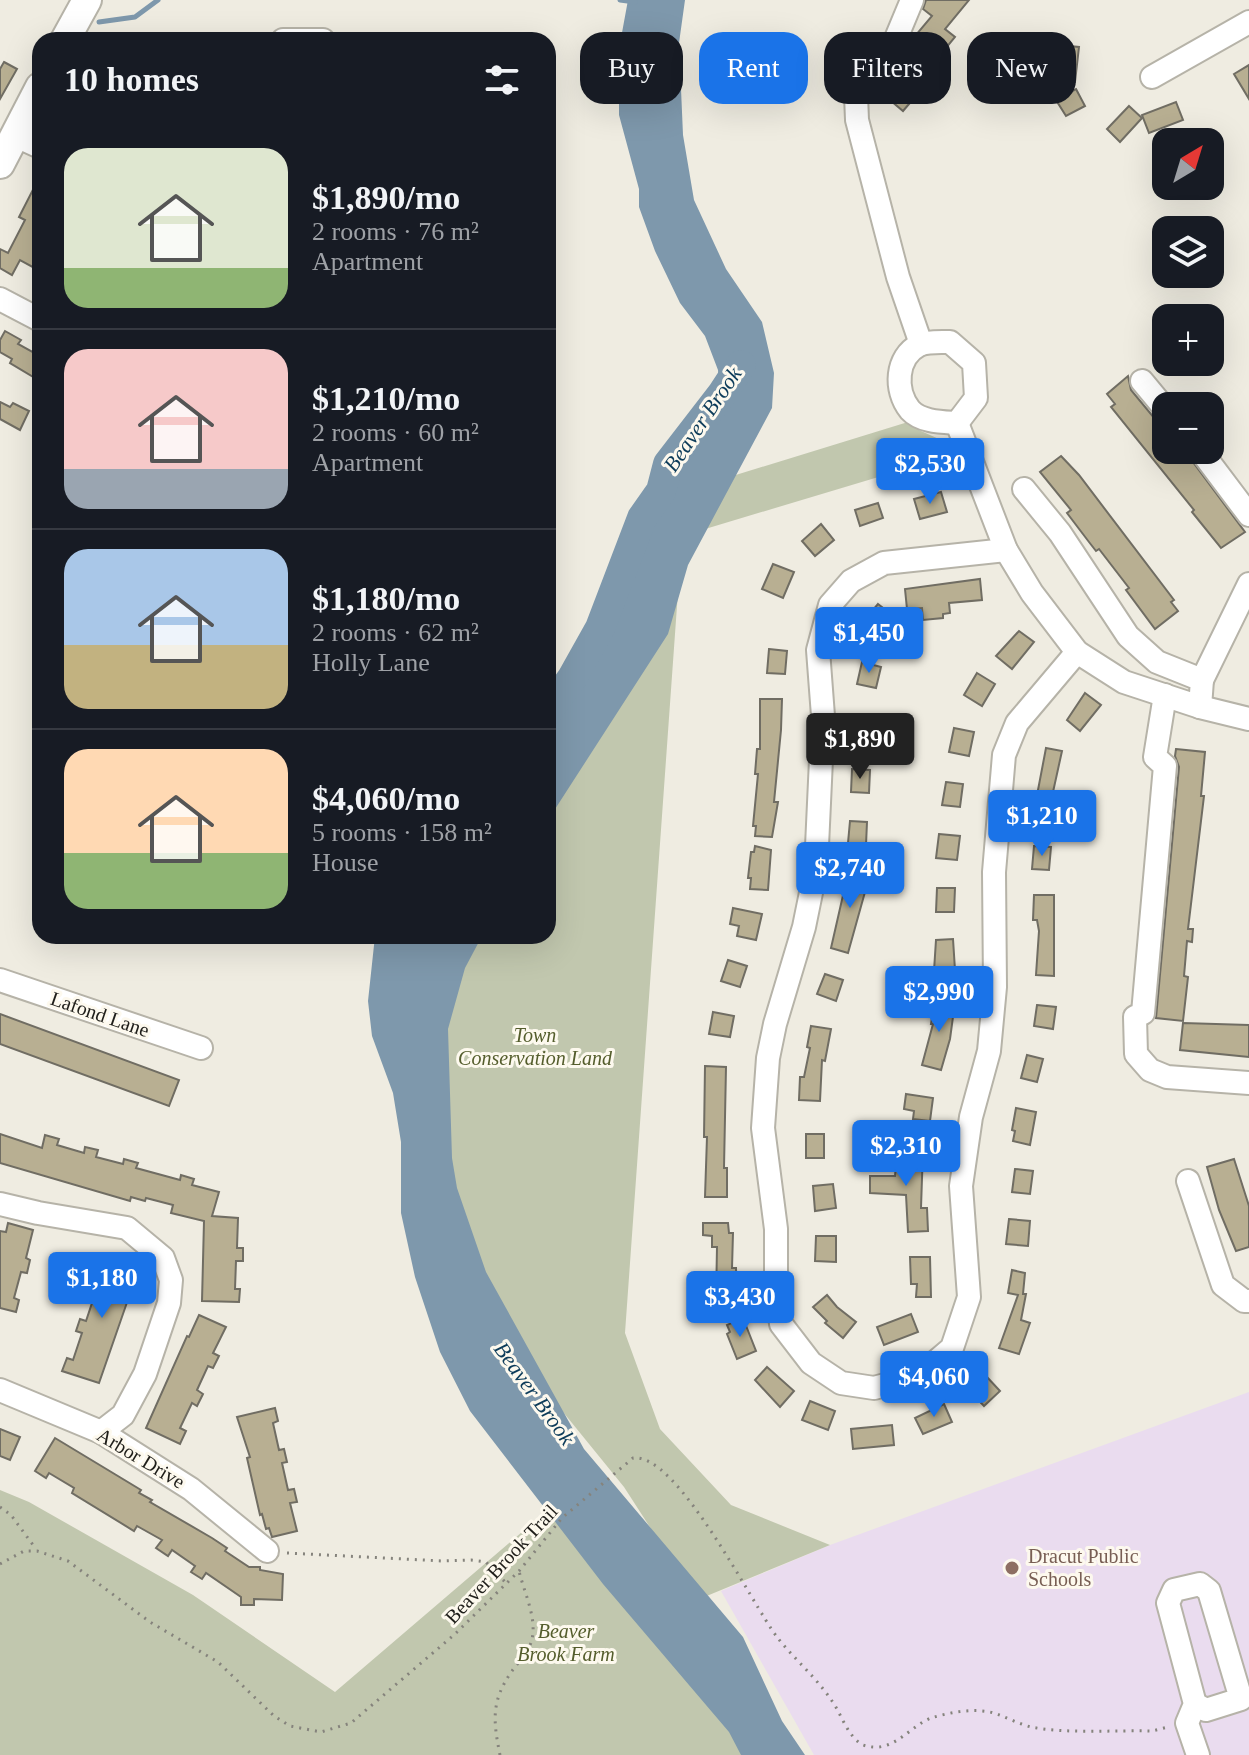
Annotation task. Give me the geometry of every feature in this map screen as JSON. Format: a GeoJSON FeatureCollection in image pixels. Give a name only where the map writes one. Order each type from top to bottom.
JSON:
{"type":"FeatureCollection","features":[{"type":"Feature","properties":{"kind":"main road"},"geometry":{"type":"LineString","coordinates":[[69,32],[87,0]]}},
{"type":"Feature","properties":{"kind":"main road"},"geometry":{"type":"LineString","coordinates":[[0,164],[32,102]]}},
{"type":"Feature","properties":{"kind":"street"},"geometry":{"type":"LineString","coordinates":[[912,0],[882,72],[870,70],[856,95],[857,120],[898,277],[921,344]]}},
{"type":"Feature","properties":{"kind":"street"},"geometry":{"type":"LineString","coordinates":[[1152,77],[1249,22]]}},
{"type":"Feature","properties":{"kind":"street"},"geometry":{"type":"LineString","coordinates":[[14,135],[32,143]]}},
{"type":"Feature","properties":{"kind":"street"},"geometry":{"type":"LineString","coordinates":[[0,299],[32,316]]}},
{"type":"Feature","properties":{"kind":"street"},"geometry":{"type":"LineString","coordinates":[[950,342],[974,363],[976,398],[957,423],[929,420],[911,411],[899,387],[902,361],[921,344],[950,342]]}},
{"type":"Feature","properties":{"kind":"street"},"geometry":{"type":"LineString","coordinates":[[1142,381],[1152,393]]}},
{"type":"Feature","properties":{"kind":"street"},"geometry":{"type":"LineString","coordinates":[[957,423],[1006,550],[1032,593],[1077,652],[1124,682],[1200,707],[1249,719]]}},
{"type":"Feature","properties":{"kind":"street"},"geometry":{"type":"LineString","coordinates":[[1211,464],[1249,515]]}},
{"type":"Feature","properties":{"kind":"street"},"geometry":{"type":"LineString","coordinates":[[1024,489],[1060,533],[1128,636],[1157,662],[1202,680]]}},
{"type":"Feature","properties":{"kind":"street"},"geometry":{"type":"LineString","coordinates":[[1006,550],[884,563],[851,581],[830,605],[818,650],[823,716],[816,868],[804,927],[768,1058],[763,1128],[776,1229],[776,1280],[781,1324],[811,1363],[841,1383],[874,1388],[919,1376],[952,1348],[969,1297],[961,1186],[971,1117],[989,1051],[995,987],[994,872],[1004,755],[1017,723],[1077,652]]}},
{"type":"Feature","properties":{"kind":"street"},"geometry":{"type":"LineString","coordinates":[[1200,707],[1202,680],[1249,584]]}},
{"type":"Feature","properties":{"kind":"street"},"geometry":{"type":"LineString","coordinates":[[1165,695],[1155,757],[1165,766],[1143,1013],[1135,1017],[1136,1054],[1150,1070],[1167,1077],[1249,1083]]}},
{"type":"Feature","properties":{"kind":"street","name":"Lafond Lane"},"geometry":{"type":"LineString","coordinates":[[0,980],[201,1048]]}},
{"type":"Feature","properties":{"kind":"street"},"geometry":{"type":"LineString","coordinates":[[1188,1181],[1223,1285],[1244,1301],[1249,1301]]}},
{"type":"Feature","properties":{"kind":"street"},"geometry":{"type":"LineString","coordinates":[[0,1204],[127,1228],[163,1258],[171,1280],[169,1303],[145,1374],[123,1415],[101,1432]]}},
{"type":"Feature","properties":{"kind":"street","name":"Arbor Drive"},"geometry":{"type":"LineString","coordinates":[[0,1390],[101,1432],[191,1489],[267,1551]]}},
{"type":"Feature","properties":{"kind":"street"},"geometry":{"type":"LineString","coordinates":[[1191,1713],[1241,1699],[1209,1591],[1200,1584],[1174,1590],[1168,1603],[1198,1755]]}},
{"type":"Feature","properties":{"kind":"path","name":"Beaver Brook Trail"},"geometry":{"type":"LineString","coordinates":[[37,1551],[68,1561],[150,1622],[210,1657],[274,1716],[290,1726],[321,1732],[351,1723],[369,1709],[455,1634],[506,1584],[562,1518],[633,1458],[641,1457],[655,1465],[697,1512],[738,1571],[777,1636],[821,1686],[853,1736],[863,1745],[872,1748],[896,1746],[919,1724],[941,1715],[982,1711],[1031,1727],[1152,1731],[1191,1713]]}},
{"type":"Feature","properties":{"kind":"path"},"geometry":{"type":"LineString","coordinates":[[0,1507],[11,1515],[37,1551]]}},
{"type":"Feature","properties":{"kind":"path"},"geometry":{"type":"LineString","coordinates":[[0,1564],[24,1551],[37,1551]]}},
{"type":"Feature","properties":{"kind":"path"},"geometry":{"type":"LineString","coordinates":[[267,1551],[486,1562],[506,1584]]}},
{"type":"Feature","properties":{"kind":"path"},"geometry":{"type":"LineString","coordinates":[[500,1755],[494,1722],[497,1697],[526,1652],[533,1631],[519,1571]]}},
{"type":"Feature","properties":{"kind":"shaded area","name":"Dracut Public Schools"},"geometry":{"type":"Polygon","coordinates":[[[1249,1392],[1249,1755],[814,1755],[721,1591],[830,1545],[1249,1392]]]}},
{"type":"Feature","properties":{"kind":"green space","name":"Town Conservation Land"},"geometry":{"type":"Polygon","coordinates":[[[908,422],[946,443],[955,454],[682,536],[625,1333],[660,1429],[731,1505],[830,1545],[697,1600],[624,1487],[485,1316],[430,1153],[421,944],[556,944],[556,745],[671,495],[908,422]]]}},
{"type":"Feature","properties":{"kind":"green space","name":"Beaver Brook Farm"},"geometry":{"type":"Polygon","coordinates":[[[591,1473],[783,1755],[0,1755],[0,1490],[29,1502],[193,1595],[335,1692],[591,1473]]]}},
{"type":"Feature","properties":{"kind":"water"},"geometry":{"type":"Polygon","coordinates":[[[628,0],[685,0],[681,32],[622,32],[628,0]]]}},
{"type":"Feature","properties":{"kind":"water"},"geometry":{"type":"Polygon","coordinates":[[[619,104],[682,104],[683,135],[694,200],[726,269],[762,322],[774,373],[772,408],[688,565],[668,634],[556,808],[556,716],[560,706],[569,692],[604,604],[675,479],[706,435],[720,402],[718,370],[705,336],[680,303],[655,251],[639,207],[639,189],[619,115],[619,104]]]}},
{"type":"Feature","properties":{"kind":"water"},"geometry":{"type":"Polygon","coordinates":[[[374,944],[478,944],[465,968],[448,1029],[452,1158],[457,1188],[486,1272],[584,1449],[743,1637],[782,1721],[805,1755],[741,1755],[729,1732],[603,1584],[470,1411],[440,1352],[415,1277],[401,1213],[401,1142],[393,1093],[372,1036],[368,1001],[374,944]]]}},
{"type":"Feature","properties":{"kind":"building"},"geometry":{"type":"Polygon","coordinates":[[[926,0],[969,0],[945,29],[949,32],[918,32],[932,16],[923,9],[926,0]]]}},
{"type":"Feature","properties":{"kind":"building"},"geometry":{"type":"Polygon","coordinates":[[[4,62],[17,69],[0,99],[0,69],[4,62]]]}},
{"type":"Feature","properties":{"kind":"building"},"geometry":{"type":"Polygon","coordinates":[[[1249,65],[1249,99],[1234,74],[1249,65]]]}},
{"type":"Feature","properties":{"kind":"building"},"geometry":{"type":"Polygon","coordinates":[[[1076,89],[1085,106],[1066,116],[1058,104],[1076,104],[1076,89]]]}},
{"type":"Feature","properties":{"kind":"building"},"geometry":{"type":"Polygon","coordinates":[[[1176,102],[1183,120],[1162,128],[1152,128],[1149,133],[1142,115],[1176,102]]]}},
{"type":"Feature","properties":{"kind":"building"},"geometry":{"type":"Polygon","coordinates":[[[895,104],[909,104],[903,111],[895,104]]]}},
{"type":"Feature","properties":{"kind":"building"},"geometry":{"type":"Polygon","coordinates":[[[1129,106],[1142,118],[1120,142],[1107,129],[1129,106]]]}},
{"type":"Feature","properties":{"kind":"building"},"geometry":{"type":"Polygon","coordinates":[[[32,192],[32,267],[20,260],[12,275],[0,268],[0,249],[8,253],[25,220],[19,217],[32,192]]]}},
{"type":"Feature","properties":{"kind":"building"},"geometry":{"type":"Polygon","coordinates":[[[5,331],[21,340],[18,344],[32,352],[32,376],[10,363],[12,359],[0,352],[0,340],[5,331]]]}},
{"type":"Feature","properties":{"kind":"building"},"geometry":{"type":"Polygon","coordinates":[[[1128,376],[1131,390],[1152,415],[1152,458],[1111,407],[1115,404],[1107,394],[1128,376]]]}},
{"type":"Feature","properties":{"kind":"building"},"geometry":{"type":"Polygon","coordinates":[[[0,402],[10,407],[13,403],[29,411],[20,430],[0,419],[0,402]]]}},
{"type":"Feature","properties":{"kind":"building"},"geometry":{"type":"Polygon","coordinates":[[[1061,456],[1079,475],[1174,600],[1171,602],[1178,611],[1155,629],[1126,590],[1129,588],[1099,549],[1096,551],[1089,542],[1067,513],[1071,510],[1040,472],[1061,456]]]}},
{"type":"Feature","properties":{"kind":"building"},"geometry":{"type":"Polygon","coordinates":[[[1157,464],[1194,464],[1245,532],[1221,548],[1192,512],[1194,510],[1157,464]]]}},
{"type":"Feature","properties":{"kind":"building"},"geometry":{"type":"Polygon","coordinates":[[[941,492],[947,512],[920,519],[914,499],[941,492]]]}},
{"type":"Feature","properties":{"kind":"building"},"geometry":{"type":"Polygon","coordinates":[[[878,503],[883,518],[860,526],[855,510],[878,503]]]}},
{"type":"Feature","properties":{"kind":"building"},"geometry":{"type":"Polygon","coordinates":[[[821,524],[834,540],[815,556],[802,541],[821,524]]]}},
{"type":"Feature","properties":{"kind":"building"},"geometry":{"type":"Polygon","coordinates":[[[773,564],[794,572],[783,598],[762,589],[773,564]]]}},
{"type":"Feature","properties":{"kind":"building"},"geometry":{"type":"Polygon","coordinates":[[[980,579],[982,600],[949,603],[950,613],[943,614],[943,618],[923,620],[922,608],[907,609],[905,589],[980,579]]]}},
{"type":"Feature","properties":{"kind":"building"},"geometry":{"type":"Polygon","coordinates":[[[878,604],[892,615],[876,634],[862,623],[878,604]]]}},
{"type":"Feature","properties":{"kind":"building"},"geometry":{"type":"Polygon","coordinates":[[[1019,631],[1034,642],[1012,669],[996,656],[1019,631]]]}},
{"type":"Feature","properties":{"kind":"building"},"geometry":{"type":"Polygon","coordinates":[[[769,649],[787,651],[785,674],[767,673],[769,649]]]}},
{"type":"Feature","properties":{"kind":"building"},"geometry":{"type":"Polygon","coordinates":[[[862,662],[881,667],[876,688],[857,684],[862,662]]]}},
{"type":"Feature","properties":{"kind":"building"},"geometry":{"type":"Polygon","coordinates":[[[977,673],[995,684],[982,706],[964,695],[977,673]]]}},
{"type":"Feature","properties":{"kind":"building"},"geometry":{"type":"Polygon","coordinates":[[[1085,693],[1101,705],[1080,731],[1067,720],[1085,693]]]}},
{"type":"Feature","properties":{"kind":"building"},"geometry":{"type":"Polygon","coordinates":[[[760,699],[782,699],[774,802],[778,802],[772,837],[755,836],[756,826],[753,826],[757,749],[760,749],[760,699]]]}},
{"type":"Feature","properties":{"kind":"building"},"geometry":{"type":"Polygon","coordinates":[[[856,715],[875,716],[873,739],[855,738],[856,715]]]}},
{"type":"Feature","properties":{"kind":"building"},"geometry":{"type":"Polygon","coordinates":[[[954,728],[974,732],[969,756],[949,752],[954,728]]]}},
{"type":"Feature","properties":{"kind":"building"},"geometry":{"type":"Polygon","coordinates":[[[1046,748],[1062,751],[1053,792],[1060,794],[1055,815],[1034,811],[1046,748]]]}},
{"type":"Feature","properties":{"kind":"building"},"geometry":{"type":"Polygon","coordinates":[[[1176,749],[1205,752],[1201,796],[1204,796],[1188,929],[1193,929],[1192,942],[1187,941],[1184,976],[1188,977],[1183,1021],[1156,1018],[1179,767],[1176,749]]]}},
{"type":"Feature","properties":{"kind":"building"},"geometry":{"type":"Polygon","coordinates":[[[852,769],[870,770],[869,793],[851,792],[852,769]]]}},
{"type":"Feature","properties":{"kind":"building"},"geometry":{"type":"Polygon","coordinates":[[[946,782],[963,784],[960,807],[942,805],[946,782]]]}},
{"type":"Feature","properties":{"kind":"building"},"geometry":{"type":"Polygon","coordinates":[[[850,821],[867,822],[866,845],[848,843],[850,821]]]}},
{"type":"Feature","properties":{"kind":"building"},"geometry":{"type":"Polygon","coordinates":[[[939,834],[960,836],[957,860],[936,858],[939,834]]]}},
{"type":"Feature","properties":{"kind":"building"},"geometry":{"type":"Polygon","coordinates":[[[755,846],[771,850],[768,890],[750,889],[751,852],[754,852],[755,846]]]}},
{"type":"Feature","properties":{"kind":"building"},"geometry":{"type":"Polygon","coordinates":[[[1034,846],[1051,847],[1049,870],[1032,869],[1034,846]]]}},
{"type":"Feature","properties":{"kind":"building"},"geometry":{"type":"Polygon","coordinates":[[[849,869],[870,874],[848,953],[831,948],[849,869]]]}},
{"type":"Feature","properties":{"kind":"building"},"geometry":{"type":"Polygon","coordinates":[[[937,888],[955,888],[954,912],[936,912],[937,888]]]}},
{"type":"Feature","properties":{"kind":"building"},"geometry":{"type":"Polygon","coordinates":[[[1034,895],[1054,895],[1054,976],[1036,975],[1039,931],[1037,920],[1033,920],[1034,895]]]}},
{"type":"Feature","properties":{"kind":"building"},"geometry":{"type":"Polygon","coordinates":[[[733,908],[762,914],[756,940],[737,936],[739,926],[730,924],[733,908]]]}},
{"type":"Feature","properties":{"kind":"building"},"geometry":{"type":"Polygon","coordinates":[[[953,939],[955,970],[934,971],[936,940],[953,939]]]}},
{"type":"Feature","properties":{"kind":"building"},"geometry":{"type":"Polygon","coordinates":[[[728,960],[747,966],[740,987],[721,981],[728,960]]]}},
{"type":"Feature","properties":{"kind":"building"},"geometry":{"type":"Polygon","coordinates":[[[825,974],[843,980],[836,1001],[817,994],[825,974]]]}},
{"type":"Feature","properties":{"kind":"building"},"geometry":{"type":"Polygon","coordinates":[[[935,999],[955,1002],[950,1039],[941,1070],[922,1065],[933,1024],[935,999]]]}},
{"type":"Feature","properties":{"kind":"building"},"geometry":{"type":"Polygon","coordinates":[[[1037,1005],[1056,1007],[1053,1029],[1034,1026],[1037,1005]]]}},
{"type":"Feature","properties":{"kind":"building"},"geometry":{"type":"Polygon","coordinates":[[[713,1012],[734,1016],[730,1037],[709,1034],[713,1012]]]}},
{"type":"Feature","properties":{"kind":"building"},"geometry":{"type":"Polygon","coordinates":[[[0,1014],[179,1080],[169,1106],[0,1044],[0,1014]]]}},
{"type":"Feature","properties":{"kind":"building"},"geometry":{"type":"Polygon","coordinates":[[[1183,1023],[1249,1025],[1249,1057],[1180,1050],[1183,1023]]]}},
{"type":"Feature","properties":{"kind":"building"},"geometry":{"type":"Polygon","coordinates":[[[811,1026],[831,1029],[825,1061],[822,1060],[820,1101],[799,1100],[800,1077],[804,1077],[811,1026]]]}},
{"type":"Feature","properties":{"kind":"building"},"geometry":{"type":"Polygon","coordinates":[[[1027,1055],[1043,1059],[1037,1082],[1021,1078],[1027,1055]]]}},
{"type":"Feature","properties":{"kind":"building"},"geometry":{"type":"Polygon","coordinates":[[[705,1066],[726,1067],[724,1168],[727,1168],[727,1197],[705,1197],[705,1066]]]}},
{"type":"Feature","properties":{"kind":"building"},"geometry":{"type":"Polygon","coordinates":[[[906,1094],[933,1098],[930,1121],[913,1119],[914,1111],[904,1109],[906,1094]]]}},
{"type":"Feature","properties":{"kind":"building"},"geometry":{"type":"Polygon","coordinates":[[[1016,1108],[1036,1112],[1030,1145],[1013,1141],[1016,1108]]]}},
{"type":"Feature","properties":{"kind":"building"},"geometry":{"type":"Polygon","coordinates":[[[0,1134],[42,1148],[45,1135],[59,1139],[57,1145],[84,1153],[85,1147],[98,1150],[96,1157],[123,1164],[124,1159],[138,1163],[136,1168],[180,1180],[181,1175],[194,1179],[192,1185],[219,1192],[212,1216],[238,1218],[237,1248],[243,1248],[243,1261],[236,1261],[235,1289],[240,1289],[239,1302],[202,1301],[204,1221],[171,1213],[173,1205],[146,1198],[145,1201],[131,1197],[130,1201],[0,1163],[0,1134]]]}},
{"type":"Feature","properties":{"kind":"building"},"geometry":{"type":"Polygon","coordinates":[[[806,1134],[824,1134],[824,1158],[806,1158],[806,1134]]]}},
{"type":"Feature","properties":{"kind":"building"},"geometry":{"type":"Polygon","coordinates":[[[902,1149],[923,1149],[921,1208],[927,1208],[928,1231],[908,1232],[906,1195],[870,1193],[870,1176],[895,1176],[896,1164],[901,1164],[902,1149]]]}},
{"type":"Feature","properties":{"kind":"building"},"geometry":{"type":"Polygon","coordinates":[[[1234,1159],[1249,1206],[1249,1247],[1236,1251],[1219,1210],[1207,1167],[1234,1159]]]}},
{"type":"Feature","properties":{"kind":"building"},"geometry":{"type":"Polygon","coordinates":[[[1015,1169],[1033,1171],[1030,1194],[1012,1192],[1015,1169]]]}},
{"type":"Feature","properties":{"kind":"building"},"geometry":{"type":"Polygon","coordinates":[[[833,1184],[836,1208],[815,1211],[813,1186],[833,1184]]]}},
{"type":"Feature","properties":{"kind":"building"},"geometry":{"type":"Polygon","coordinates":[[[1009,1219],[1030,1221],[1028,1246],[1006,1244],[1009,1219]]]}},
{"type":"Feature","properties":{"kind":"building"},"geometry":{"type":"Polygon","coordinates":[[[8,1223],[33,1230],[26,1258],[30,1260],[27,1273],[21,1272],[14,1298],[19,1300],[16,1312],[0,1308],[0,1231],[6,1232],[8,1223]]]}},
{"type":"Feature","properties":{"kind":"building"},"geometry":{"type":"Polygon","coordinates":[[[703,1223],[728,1223],[729,1233],[733,1233],[732,1268],[736,1268],[737,1301],[716,1301],[717,1247],[712,1247],[712,1236],[703,1235],[703,1223]]]}},
{"type":"Feature","properties":{"kind":"building"},"geometry":{"type":"Polygon","coordinates":[[[816,1236],[836,1236],[836,1262],[815,1261],[816,1236]]]}},
{"type":"Feature","properties":{"kind":"building"},"geometry":{"type":"Polygon","coordinates":[[[109,1254],[134,1263],[131,1271],[134,1272],[129,1287],[132,1288],[99,1383],[62,1371],[67,1358],[73,1360],[82,1333],[76,1331],[80,1319],[86,1321],[95,1294],[90,1292],[94,1280],[100,1282],[109,1254]]]}},
{"type":"Feature","properties":{"kind":"building"},"geometry":{"type":"Polygon","coordinates":[[[910,1257],[930,1257],[931,1297],[916,1297],[917,1284],[911,1284],[910,1257]]]}},
{"type":"Feature","properties":{"kind":"building"},"geometry":{"type":"Polygon","coordinates":[[[1012,1270],[1025,1273],[1023,1294],[1026,1294],[1021,1320],[1030,1323],[1019,1354],[999,1348],[1018,1295],[1008,1293],[1012,1270]]]}},
{"type":"Feature","properties":{"kind":"building"},"geometry":{"type":"Polygon","coordinates":[[[827,1295],[856,1322],[843,1338],[825,1323],[827,1321],[813,1307],[827,1295]]]}},
{"type":"Feature","properties":{"kind":"building"},"geometry":{"type":"Polygon","coordinates":[[[911,1314],[918,1332],[884,1345],[877,1327],[911,1314]]]}},
{"type":"Feature","properties":{"kind":"building"},"geometry":{"type":"Polygon","coordinates":[[[199,1315],[226,1327],[213,1353],[219,1356],[213,1368],[208,1366],[197,1390],[203,1394],[197,1406],[192,1403],[180,1428],[186,1431],[180,1444],[146,1428],[199,1315]]]}},
{"type":"Feature","properties":{"kind":"building"},"geometry":{"type":"Polygon","coordinates":[[[743,1318],[756,1351],[737,1359],[727,1334],[730,1332],[727,1325],[743,1318]]]}},
{"type":"Feature","properties":{"kind":"building"},"geometry":{"type":"Polygon","coordinates":[[[767,1367],[794,1391],[780,1407],[755,1380],[767,1367]]]}},
{"type":"Feature","properties":{"kind":"building"},"geometry":{"type":"Polygon","coordinates":[[[986,1376],[1000,1391],[984,1406],[970,1391],[986,1376]]]}},
{"type":"Feature","properties":{"kind":"building"},"geometry":{"type":"Polygon","coordinates":[[[810,1401],[835,1411],[828,1430],[802,1420],[810,1401]]]}},
{"type":"Feature","properties":{"kind":"building"},"geometry":{"type":"Polygon","coordinates":[[[944,1404],[952,1422],[923,1434],[915,1418],[944,1404]]]}},
{"type":"Feature","properties":{"kind":"building"},"geometry":{"type":"Polygon","coordinates":[[[275,1408],[278,1421],[273,1423],[279,1450],[284,1449],[287,1462],[282,1463],[288,1490],[294,1489],[297,1502],[290,1503],[297,1531],[272,1537],[260,1515],[247,1458],[250,1457],[237,1417],[275,1408]]]}},
{"type":"Feature","properties":{"kind":"building"},"geometry":{"type":"Polygon","coordinates":[[[892,1425],[894,1445],[853,1449],[851,1429],[892,1425]]]}},
{"type":"Feature","properties":{"kind":"building"},"geometry":{"type":"Polygon","coordinates":[[[0,1429],[20,1437],[10,1460],[0,1456],[0,1429]]]}},
{"type":"Feature","properties":{"kind":"building"},"geometry":{"type":"Polygon","coordinates":[[[55,1438],[141,1490],[139,1493],[152,1500],[150,1502],[212,1538],[249,1567],[283,1574],[282,1600],[254,1599],[254,1605],[241,1605],[241,1597],[206,1573],[202,1579],[191,1572],[195,1566],[172,1550],[168,1556],[156,1548],[162,1540],[137,1526],[134,1531],[72,1493],[74,1488],[49,1473],[46,1478],[35,1471],[55,1438]]]}},
{"type":"Feature","properties":{"kind":"waterway"},"geometry":{"type":"LineString","coordinates":[[99,22],[135,17],[158,0]]}},
{"type":"Feature","properties":{"kind":"waterway"},"geometry":{"type":"LineString","coordinates":[[620,0],[635,2]]}},
{"type":"Feature","properties":{"kind":"waterway","name":"Beaver Brook"},"geometry":{"type":"LineString","coordinates":[[556,700],[600,628],[642,518],[661,491],[668,464],[741,365]]}},
{"type":"Feature","properties":{"kind":"place","name":"Dracut Public Schools"},"geometry":{"type":"Point","coordinates":[1012,1568]}}]}
